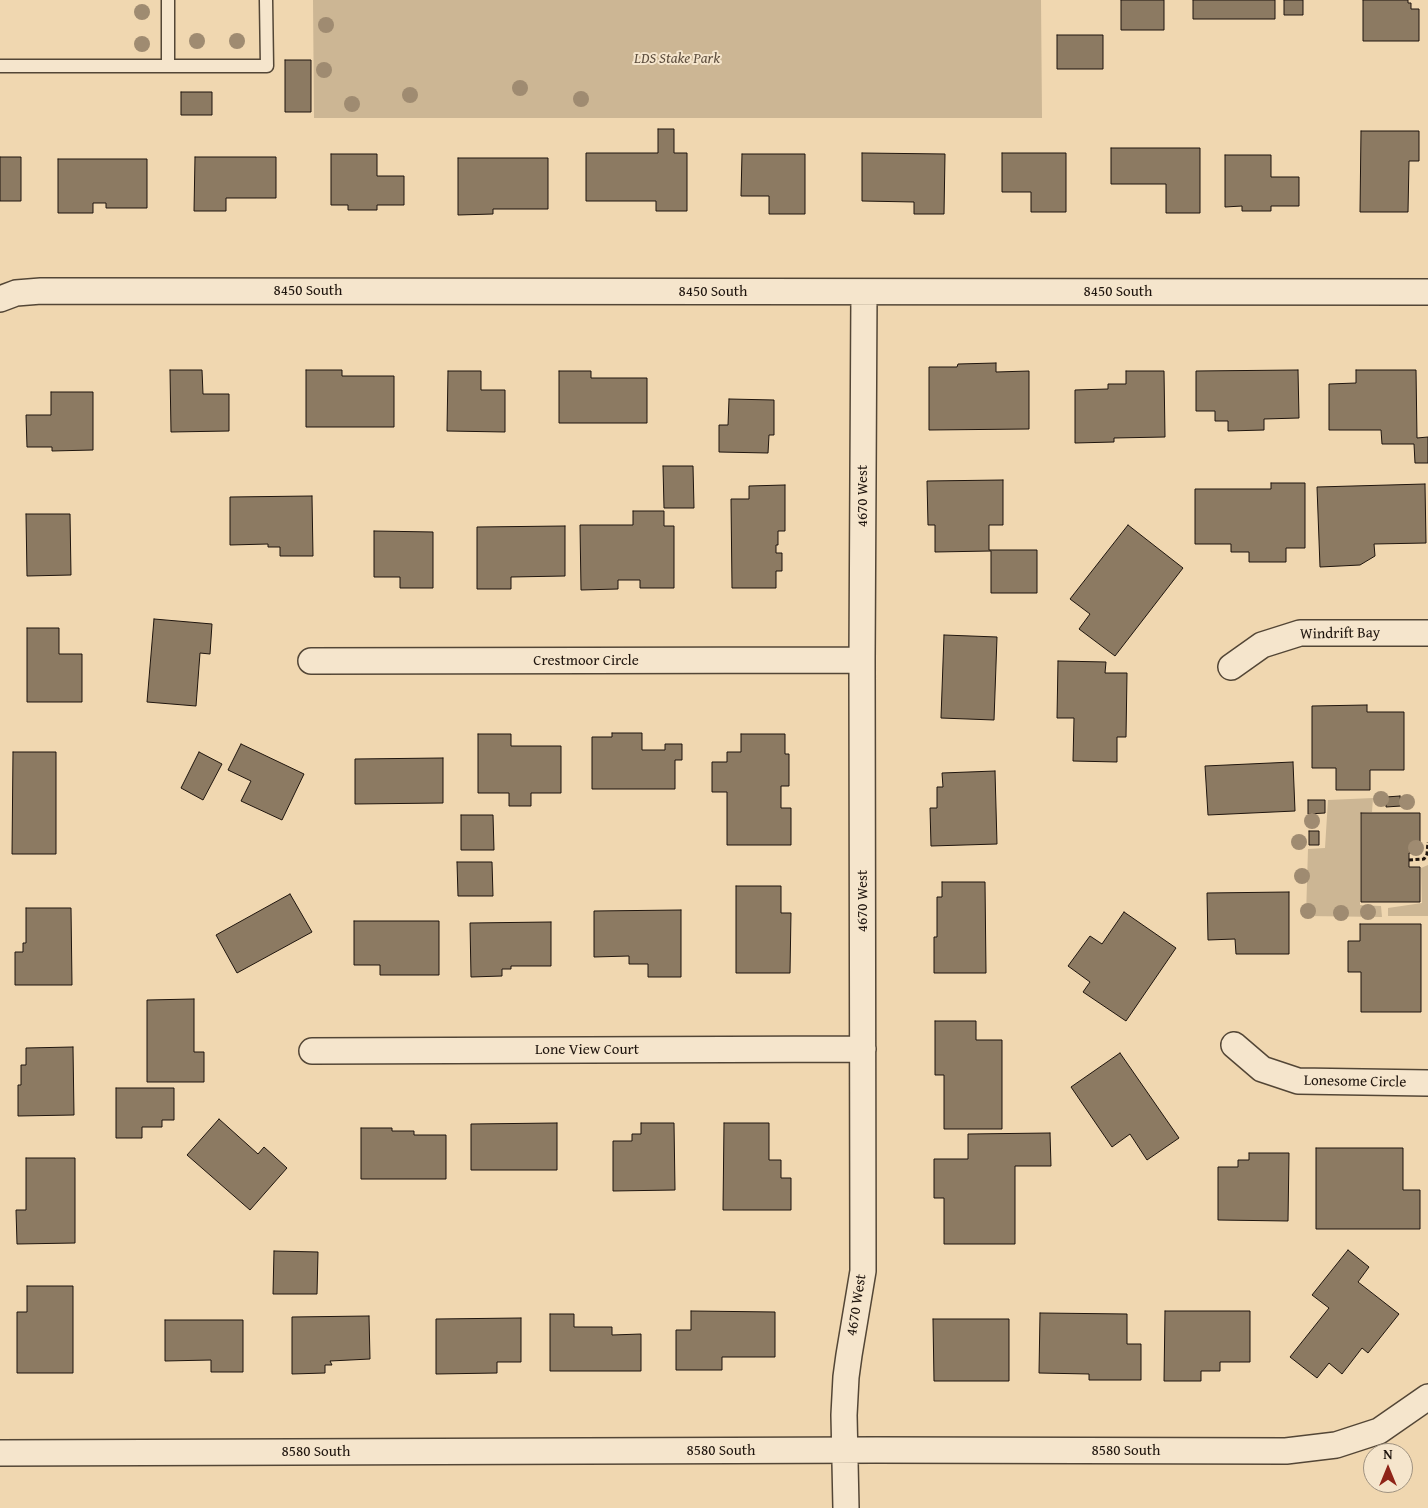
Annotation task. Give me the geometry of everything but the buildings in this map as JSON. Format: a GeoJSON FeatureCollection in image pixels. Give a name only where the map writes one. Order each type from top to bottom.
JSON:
{"type":"FeatureCollection","features":[{"type":"Feature","properties":{"kind":"street","name":"8450 South"},"geometry":{"type":"LineString","coordinates":[[0,299],[16,293],[41,291],[1428,292]]}},
{"type":"Feature","properties":{"kind":"street","name":"4670 West"},"geometry":{"type":"LineString","coordinates":[[846,1508],[844,1450],[848,1354],[863,1271],[862,660],[864,292]]}},
{"type":"Feature","properties":{"kind":"street","name":"Windrift Bay"},"geometry":{"type":"LineString","coordinates":[[1231,667],[1262,645],[1300,633],[1428,633]]}},
{"type":"Feature","properties":{"kind":"street","name":"Crestmoor Circle"},"geometry":{"type":"LineString","coordinates":[[311,661],[862,660]]}},
{"type":"Feature","properties":{"kind":"street","name":"Lonesome Circle"},"geometry":{"type":"LineString","coordinates":[[1234,1045],[1262,1069],[1298,1081],[1428,1083]]}},
{"type":"Feature","properties":{"kind":"street","name":"Lone View Court"},"geometry":{"type":"LineString","coordinates":[[312,1051],[863,1049]]}},
{"type":"Feature","properties":{"kind":"street","name":"8580 South"},"geometry":{"type":"LineString","coordinates":[[0,1453],[844,1450],[1286,1452],[1336,1445],[1379,1431],[1428,1397]]}},
{"type":"Feature","properties":{"kind":"lane"},"geometry":{"type":"LineString","coordinates":[[168,0],[168,66]]}},
{"type":"Feature","properties":{"kind":"lane"},"geometry":{"type":"LineString","coordinates":[[0,66],[267,66],[266,0]]}},
{"type":"Feature","properties":{"kind":"path"},"geometry":{"type":"LineString","coordinates":[[1409,860],[1424,859],[1427,854],[1428,842]]}},
{"type":"Feature","properties":{"kind":"green space","name":"LDS Stake Park"},"geometry":{"type":"Polygon","coordinates":[[[313,0],[1041,0],[1042,118],[314,118],[313,0]]]}},
{"type":"Feature","properties":{"kind":"green space"},"geometry":{"type":"Polygon","coordinates":[[[1373,798],[1372,812],[1360,813],[1360,905],[1381,906],[1382,917],[1306,916],[1308,849],[1325,848],[1328,800],[1373,798]]]}},
{"type":"Feature","properties":{"kind":"green space"},"geometry":{"type":"Polygon","coordinates":[[[1428,865],[1428,916],[1388,916],[1388,908],[1422,903],[1421,868],[1428,865]]]}}]}
